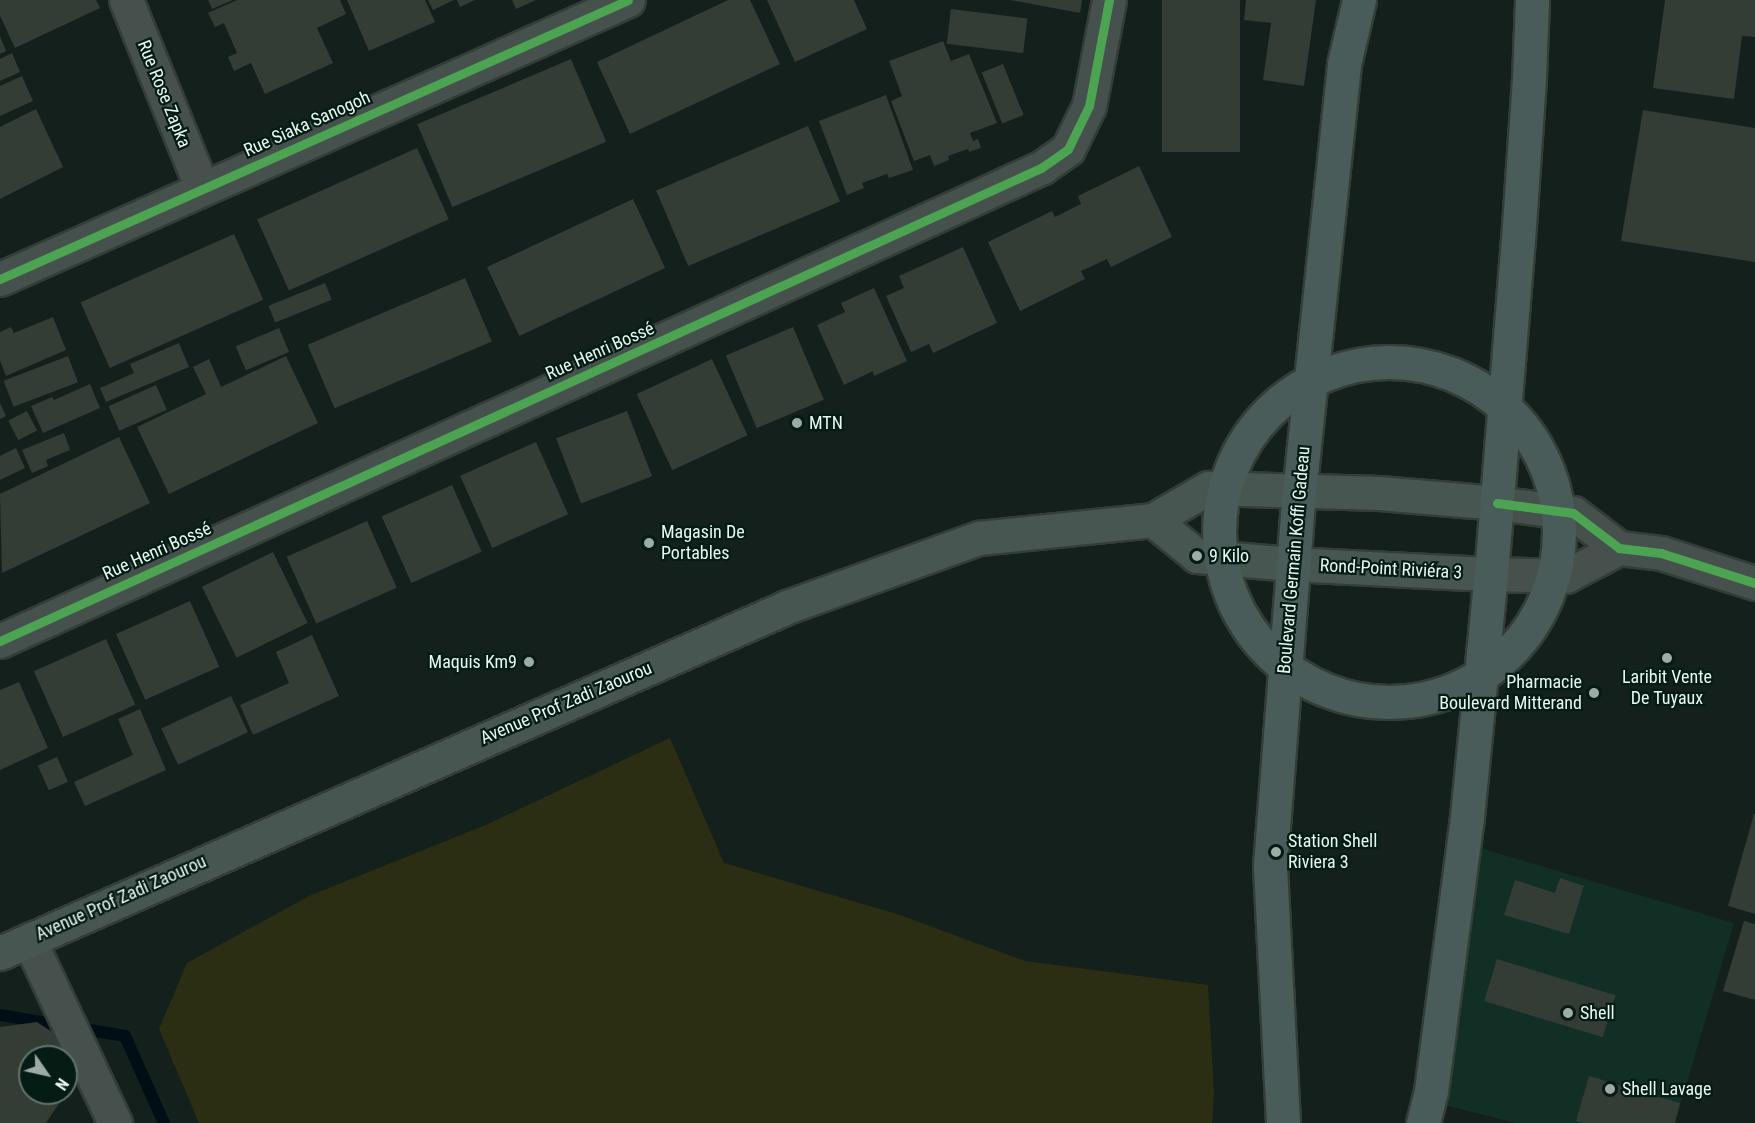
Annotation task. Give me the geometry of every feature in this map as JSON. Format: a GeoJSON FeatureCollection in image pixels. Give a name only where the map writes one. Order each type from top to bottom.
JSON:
{"type":"FeatureCollection","features":[{"type":"Feature","properties":{"kind":"main road","name":"Boulevard Germain Koffi Gadeau"},"geometry":{"type":"LineString","coordinates":[[1283,1123],[1270,866],[1299,493],[1344,64],[1359,0]]}},
{"type":"Feature","properties":{"kind":"main road"},"geometry":{"type":"LineString","coordinates":[[1424,1123],[1431,1091],[1466,829],[1481,678],[1518,240],[1532,0]]}},
{"type":"Feature","properties":{"kind":"main road"},"geometry":{"type":"LineString","coordinates":[[1366,363],[1418,364],[1437,369],[1468,381],[1505,407],[1519,421],[1537,447],[1550,477],[1558,511],[1553,576],[1542,605],[1523,637],[1481,678],[1415,701],[1388,703],[1348,699],[1284,669],[1244,623],[1232,596],[1221,559],[1218,527],[1224,489],[1236,461],[1254,430],[1276,405],[1311,382],[1366,363]]}},
{"type":"Feature","properties":{"kind":"main road"},"geometry":{"type":"LineString","coordinates":[[1153,520],[1208,488],[1299,493],[1379,494],[1497,503]]}},
{"type":"Feature","properties":{"kind":"main road","name":"Rond-Point Riviéra 3"},"geometry":{"type":"LineString","coordinates":[[1153,520],[1197,556],[1292,564],[1491,574]]}},
{"type":"Feature","properties":{"kind":"main road","name":"Avenue Prof Zadi Zaourou"},"geometry":{"type":"LineString","coordinates":[[14,946],[787,607],[979,538],[1153,520]]}},
{"type":"Feature","properties":{"kind":"street","name":"Rue Rose Zapka"},"geometry":{"type":"LineString","coordinates":[[126,0],[202,188]]}},
{"type":"Feature","properties":{"kind":"street","name":"Rue Siaka Sanogoh"},"geometry":{"type":"LineString","coordinates":[[0,279],[628,0]]}},
{"type":"Feature","properties":{"kind":"street","name":"Rue Henri Bossé"},"geometry":{"type":"LineString","coordinates":[[0,641],[1041,168],[1068,149],[1089,106],[1109,0]]}},
{"type":"Feature","properties":{"kind":"street"},"geometry":{"type":"LineString","coordinates":[[1497,503],[1573,513],[1619,548],[1661,553],[1755,583]]}},
{"type":"Feature","properties":{"kind":"street"},"geometry":{"type":"LineString","coordinates":[[1491,574],[1566,576],[1619,548]]}},
{"type":"Feature","properties":{"kind":"street"},"geometry":{"type":"LineString","coordinates":[[14,946],[115,1123]]}},
{"type":"Feature","properties":{"kind":"shaded area"},"geometry":{"type":"Polygon","coordinates":[[[670,738],[724,863],[900,915],[1025,961],[1208,985],[1214,1094],[1212,1123],[199,1123],[159,1029],[187,963],[309,896],[488,824],[670,738]]]}},
{"type":"Feature","properties":{"kind":"shaded area"},"geometry":{"type":"Polygon","coordinates":[[[1477,847],[1734,923],[1675,1123],[1516,1123],[1444,1105],[1477,847]]]}},
{"type":"Feature","properties":{"kind":"building"},"geometry":{"type":"Polygon","coordinates":[[[0,0],[96,0],[100,8],[15,48],[0,16],[0,0]]]}},
{"type":"Feature","properties":{"kind":"building"},"geometry":{"type":"Polygon","coordinates":[[[208,0],[233,0],[212,9],[208,0]]]}},
{"type":"Feature","properties":{"kind":"building"},"geometry":{"type":"Polygon","coordinates":[[[237,0],[340,0],[346,14],[317,28],[333,63],[265,94],[251,63],[234,71],[228,57],[237,53],[224,23],[215,27],[208,13],[237,0]]]}},
{"type":"Feature","properties":{"kind":"building"},"geometry":{"type":"Polygon","coordinates":[[[347,0],[425,0],[435,22],[369,51],[347,0]]]}},
{"type":"Feature","properties":{"kind":"building"},"geometry":{"type":"Polygon","coordinates":[[[428,0],[454,0],[433,10],[428,0]]]}},
{"type":"Feature","properties":{"kind":"building"},"geometry":{"type":"Polygon","coordinates":[[[457,0],[475,0],[460,7],[457,0]]]}},
{"type":"Feature","properties":{"kind":"building"},"geometry":{"type":"Polygon","coordinates":[[[512,0],[536,0],[516,9],[512,0]]]}},
{"type":"Feature","properties":{"kind":"building"},"geometry":{"type":"Polygon","coordinates":[[[728,0],[750,0],[780,64],[630,134],[597,62],[728,0]]]}},
{"type":"Feature","properties":{"kind":"building"},"geometry":{"type":"Polygon","coordinates":[[[767,0],[854,0],[867,29],[795,62],[767,0]]]}},
{"type":"Feature","properties":{"kind":"building"},"geometry":{"type":"Polygon","coordinates":[[[1010,0],[1082,0],[1080,13],[1010,0]]]}},
{"type":"Feature","properties":{"kind":"building"},"geometry":{"type":"Polygon","coordinates":[[[1162,0],[1240,0],[1240,152],[1162,152],[1162,0]]]}},
{"type":"Feature","properties":{"kind":"building"},"geometry":{"type":"Polygon","coordinates":[[[1246,0],[1316,0],[1304,86],[1263,80],[1271,23],[1244,20],[1246,0]]]}},
{"type":"Feature","properties":{"kind":"building"},"geometry":{"type":"Polygon","coordinates":[[[1665,0],[1755,0],[1755,37],[1742,36],[1734,99],[1653,88],[1665,0]]]}},
{"type":"Feature","properties":{"kind":"building"},"geometry":{"type":"Polygon","coordinates":[[[951,9],[1027,18],[1023,53],[947,44],[951,9]]]}},
{"type":"Feature","properties":{"kind":"building"},"geometry":{"type":"Polygon","coordinates":[[[0,36],[6,51],[0,54],[0,36]]]}},
{"type":"Feature","properties":{"kind":"building"},"geometry":{"type":"Polygon","coordinates":[[[943,41],[951,61],[969,54],[997,123],[970,133],[973,141],[978,139],[981,148],[969,152],[968,149],[948,156],[949,160],[934,166],[930,155],[914,161],[891,101],[902,96],[889,61],[943,41]]]}},
{"type":"Feature","properties":{"kind":"building"},"geometry":{"type":"Polygon","coordinates":[[[12,53],[20,72],[0,81],[0,59],[12,53]]]}},
{"type":"Feature","properties":{"kind":"building"},"geometry":{"type":"Polygon","coordinates":[[[571,59],[606,142],[452,207],[417,124],[571,59]]]}},
{"type":"Feature","properties":{"kind":"building"},"geometry":{"type":"Polygon","coordinates":[[[1003,64],[1024,115],[1002,124],[982,73],[1003,64]]]}},
{"type":"Feature","properties":{"kind":"building"},"geometry":{"type":"Polygon","coordinates":[[[22,76],[33,101],[0,116],[0,86],[22,76]]]}},
{"type":"Feature","properties":{"kind":"building"},"geometry":{"type":"Polygon","coordinates":[[[886,95],[913,170],[889,178],[887,174],[862,183],[864,188],[847,195],[819,121],[886,95]]]}},
{"type":"Feature","properties":{"kind":"building"},"geometry":{"type":"Polygon","coordinates":[[[36,109],[63,167],[0,199],[0,127],[36,109]]]}},
{"type":"Feature","properties":{"kind":"building"},"geometry":{"type":"Polygon","coordinates":[[[1643,110],[1755,128],[1755,262],[1621,241],[1643,110]]]}},
{"type":"Feature","properties":{"kind":"building"},"geometry":{"type":"Polygon","coordinates":[[[808,126],[840,201],[688,266],[656,190],[808,126]]]}},
{"type":"Feature","properties":{"kind":"building"},"geometry":{"type":"Polygon","coordinates":[[[417,148],[449,219],[289,290],[257,219],[417,148]]]}},
{"type":"Feature","properties":{"kind":"building"},"geometry":{"type":"Polygon","coordinates":[[[1139,166],[1172,237],[1111,267],[1107,259],[1081,271],[1085,279],[1020,311],[988,242],[1052,211],[1055,217],[1081,204],[1078,196],[1139,166]]]}},
{"type":"Feature","properties":{"kind":"building"},"geometry":{"type":"Polygon","coordinates":[[[633,199],[665,268],[519,336],[487,267],[633,199]]]}},
{"type":"Feature","properties":{"kind":"building"},"geometry":{"type":"Polygon","coordinates":[[[234,234],[263,300],[110,368],[81,302],[234,234]]]}},
{"type":"Feature","properties":{"kind":"building"},"geometry":{"type":"Polygon","coordinates":[[[963,247],[997,323],[933,353],[929,344],[911,352],[886,296],[904,288],[899,276],[963,247]]]}},
{"type":"Feature","properties":{"kind":"building"},"geometry":{"type":"Polygon","coordinates":[[[465,278],[492,342],[335,408],[308,345],[465,278]]]}},
{"type":"Feature","properties":{"kind":"building"},"geometry":{"type":"Polygon","coordinates":[[[325,283],[332,300],[275,323],[268,306],[325,283]]]}},
{"type":"Feature","properties":{"kind":"building"},"geometry":{"type":"Polygon","coordinates":[[[874,288],[907,361],[874,376],[873,371],[844,385],[817,325],[845,312],[841,303],[874,288]]]}},
{"type":"Feature","properties":{"kind":"building"},"geometry":{"type":"Polygon","coordinates":[[[53,317],[66,350],[6,376],[0,361],[0,332],[11,327],[14,333],[53,317]]]}},
{"type":"Feature","properties":{"kind":"building"},"geometry":{"type":"Polygon","coordinates":[[[793,327],[824,400],[757,428],[726,356],[793,327]]]}},
{"type":"Feature","properties":{"kind":"building"},"geometry":{"type":"Polygon","coordinates":[[[279,328],[289,352],[246,370],[236,346],[279,328]]]}},
{"type":"Feature","properties":{"kind":"building"},"geometry":{"type":"Polygon","coordinates":[[[179,343],[189,367],[106,402],[100,388],[134,373],[130,364],[179,343]]]}},
{"type":"Feature","properties":{"kind":"building"},"geometry":{"type":"Polygon","coordinates":[[[68,356],[78,382],[14,407],[4,381],[68,356]]]}},
{"type":"Feature","properties":{"kind":"building"},"geometry":{"type":"Polygon","coordinates":[[[286,356],[318,423],[169,494],[137,427],[206,394],[193,367],[209,359],[221,387],[286,356]]]}},
{"type":"Feature","properties":{"kind":"building"},"geometry":{"type":"Polygon","coordinates":[[[712,359],[747,435],[672,470],[637,394],[712,359]]]}},
{"type":"Feature","properties":{"kind":"building"},"geometry":{"type":"Polygon","coordinates":[[[90,384],[100,408],[43,433],[31,406],[52,397],[54,400],[90,384]]]}},
{"type":"Feature","properties":{"kind":"building"},"geometry":{"type":"Polygon","coordinates":[[[156,385],[167,410],[119,431],[108,406],[156,385]]]}},
{"type":"Feature","properties":{"kind":"building"},"geometry":{"type":"Polygon","coordinates":[[[0,403],[6,416],[0,419],[0,403]]]}},
{"type":"Feature","properties":{"kind":"building"},"geometry":{"type":"Polygon","coordinates":[[[27,411],[37,431],[18,440],[8,421],[27,411]]]}},
{"type":"Feature","properties":{"kind":"building"},"geometry":{"type":"Polygon","coordinates":[[[627,411],[652,476],[581,504],[556,438],[627,411]]]}},
{"type":"Feature","properties":{"kind":"building"},"geometry":{"type":"Polygon","coordinates":[[[64,433],[70,450],[46,460],[48,466],[32,473],[22,450],[64,433]]]}},
{"type":"Feature","properties":{"kind":"building"},"geometry":{"type":"Polygon","coordinates":[[[119,437],[150,503],[2,573],[0,494],[119,437]]]}},
{"type":"Feature","properties":{"kind":"building"},"geometry":{"type":"Polygon","coordinates":[[[536,442],[568,514],[492,548],[460,476],[536,442]]]}},
{"type":"Feature","properties":{"kind":"building"},"geometry":{"type":"Polygon","coordinates":[[[16,448],[25,468],[0,480],[0,456],[16,448]]]}},
{"type":"Feature","properties":{"kind":"building"},"geometry":{"type":"Polygon","coordinates":[[[452,485],[482,552],[411,583],[382,516],[452,485]]]}},
{"type":"Feature","properties":{"kind":"building"},"geometry":{"type":"Polygon","coordinates":[[[367,521],[397,588],[316,623],[287,557],[367,521]]]}},
{"type":"Feature","properties":{"kind":"building"},"geometry":{"type":"Polygon","coordinates":[[[273,552],[308,623],[237,658],[202,587],[273,552]]]}},
{"type":"Feature","properties":{"kind":"building"},"geometry":{"type":"Polygon","coordinates":[[[190,601],[219,667],[145,700],[116,634],[190,601]]]}},
{"type":"Feature","properties":{"kind":"building"},"geometry":{"type":"Polygon","coordinates":[[[312,635],[339,696],[253,735],[240,705],[289,683],[276,652],[312,635]]]}},
{"type":"Feature","properties":{"kind":"building"},"geometry":{"type":"Polygon","coordinates":[[[106,639],[135,705],[63,737],[34,671],[106,639]]]}},
{"type":"Feature","properties":{"kind":"building"},"geometry":{"type":"Polygon","coordinates":[[[19,682],[48,748],[0,770],[0,690],[19,682]]]}},
{"type":"Feature","properties":{"kind":"building"},"geometry":{"type":"Polygon","coordinates":[[[231,696],[248,732],[178,765],[161,729],[231,696]]]}},
{"type":"Feature","properties":{"kind":"building"},"geometry":{"type":"Polygon","coordinates":[[[140,709],[166,770],[85,806],[74,782],[133,755],[118,719],[140,709]]]}},
{"type":"Feature","properties":{"kind":"building"},"geometry":{"type":"Polygon","coordinates":[[[57,757],[68,782],[49,790],[38,766],[57,757]]]}},
{"type":"Feature","properties":{"kind":"building"},"geometry":{"type":"Polygon","coordinates":[[[1755,814],[1755,914],[1728,906],[1755,814]]]}},
{"type":"Feature","properties":{"kind":"building"},"geometry":{"type":"Polygon","coordinates":[[[1560,878],[1584,886],[1569,934],[1504,915],[1515,880],[1555,893],[1560,878]]]}},
{"type":"Feature","properties":{"kind":"building"},"geometry":{"type":"Polygon","coordinates":[[[1744,921],[1755,924],[1755,1000],[1723,991],[1744,921]]]}},
{"type":"Feature","properties":{"kind":"building"},"geometry":{"type":"Polygon","coordinates":[[[1497,959],[1616,995],[1603,1037],[1484,1001],[1497,959]]]}},
{"type":"Feature","properties":{"kind":"building"},"geometry":{"type":"Polygon","coordinates":[[[37,1022],[55,1034],[62,1045],[18,1045],[18,1105],[58,1105],[46,1123],[0,1123],[0,1027],[37,1022]]]}},
{"type":"Feature","properties":{"kind":"building","name":"Shell Lavage"},"geometry":{"type":"Polygon","coordinates":[[[1589,1076],[1680,1103],[1675,1123],[1584,1123],[1576,1121],[1589,1076]]]}},
{"type":"Feature","properties":{"kind":"waterway"},"geometry":{"type":"LineString","coordinates":[[0,1015],[125,1036],[164,1123]]}},
{"type":"Feature","properties":{"kind":"cycle path"},"geometry":{"type":"LineString","coordinates":[[0,279],[628,0]]}},
{"type":"Feature","properties":{"kind":"cycle path"},"geometry":{"type":"LineString","coordinates":[[0,641],[1041,168],[1068,149],[1089,106],[1109,0]]}},
{"type":"Feature","properties":{"kind":"cycle path"},"geometry":{"type":"LineString","coordinates":[[1497,503],[1573,513],[1619,548],[1661,553],[1755,583]]}},
{"type":"Feature","properties":{"kind":"place","name":"MTN"},"geometry":{"type":"Point","coordinates":[797,423]}},
{"type":"Feature","properties":{"kind":"place","name":"Magasin De Portables"},"geometry":{"type":"Point","coordinates":[649,543]}},
{"type":"Feature","properties":{"kind":"place","name":"9 Kilo"},"geometry":{"type":"Point","coordinates":[1197,556]}},
{"type":"Feature","properties":{"kind":"place","name":"Laribit Vente De Tuyaux"},"geometry":{"type":"Point","coordinates":[1667,658]}},
{"type":"Feature","properties":{"kind":"place","name":"Maquis Km9"},"geometry":{"type":"Point","coordinates":[529,662]}},
{"type":"Feature","properties":{"kind":"place","name":"Pharmacie Boulevard Mitterand"},"geometry":{"type":"Point","coordinates":[1594,693]}},
{"type":"Feature","properties":{"kind":"place","name":"Station Shell Riviera 3"},"geometry":{"type":"Point","coordinates":[1276,852]}},
{"type":"Feature","properties":{"kind":"place","name":"Shell"},"geometry":{"type":"Point","coordinates":[1568,1013]}},
{"type":"Feature","properties":{"kind":"place","name":"Shell Lavage"},"geometry":{"type":"Point","coordinates":[1610,1089]}}]}
